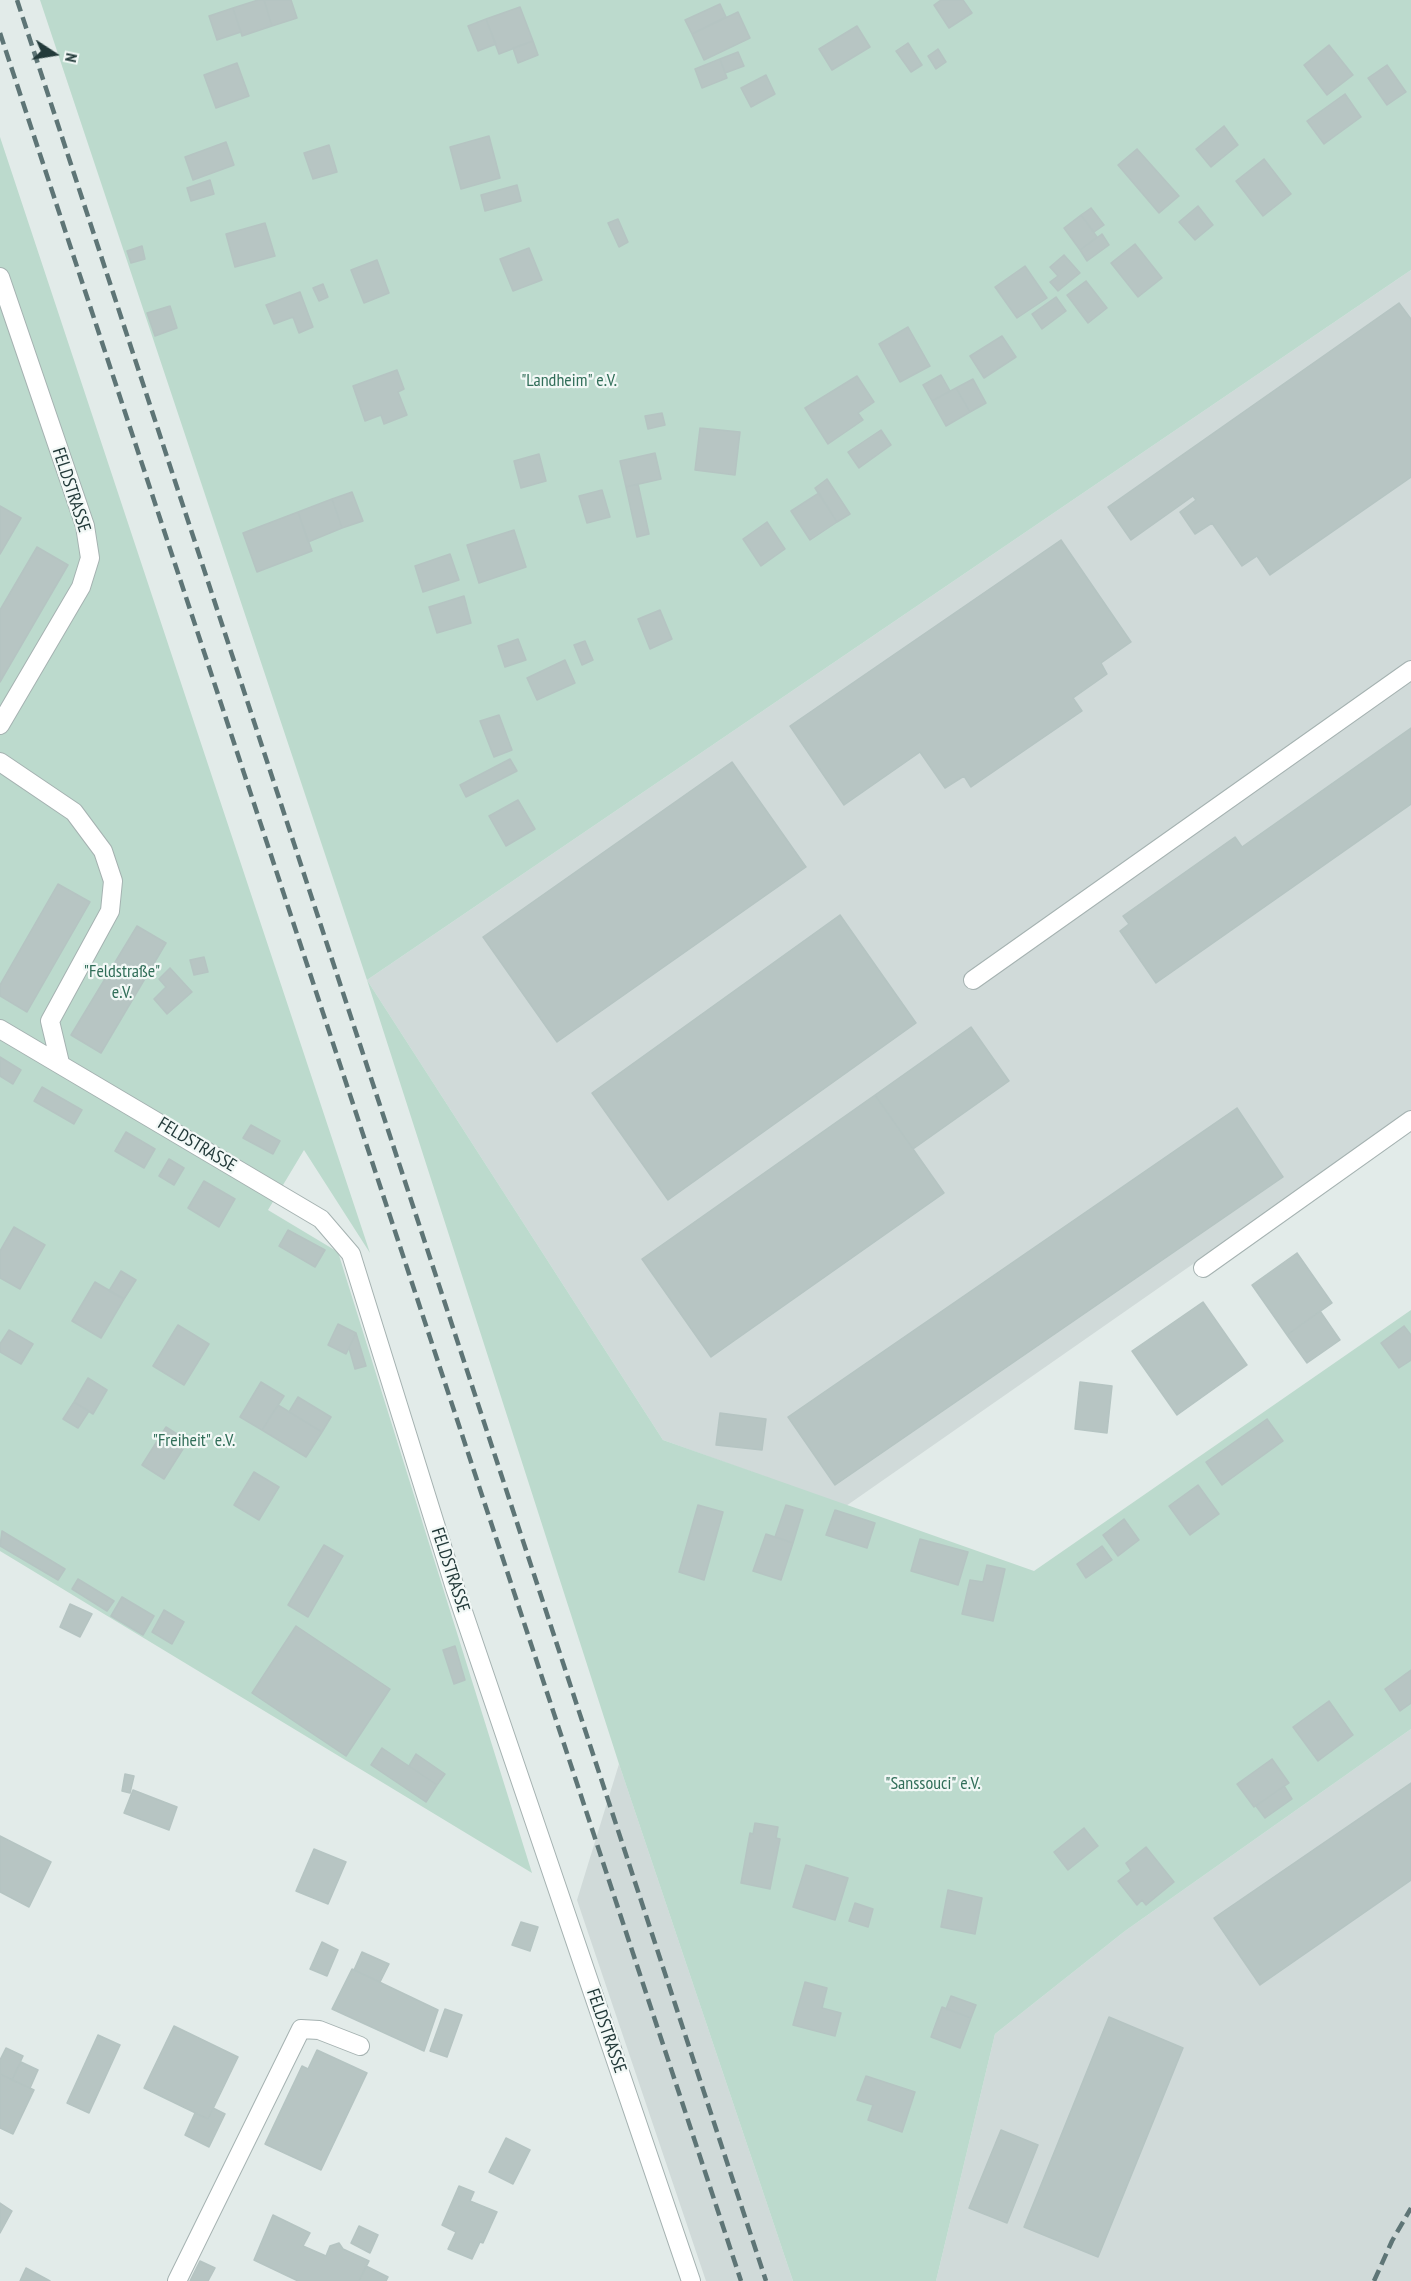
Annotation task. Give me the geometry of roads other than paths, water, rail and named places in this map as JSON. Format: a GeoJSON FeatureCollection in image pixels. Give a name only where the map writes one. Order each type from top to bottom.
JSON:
{"type":"FeatureCollection","features":[{"type":"Feature","properties":{"kind":"lane","name":"FELDSTRASSE"},"geometry":{"type":"LineString","coordinates":[[0,277],[85,526],[90,558],[81,587],[0,725]]}},
{"type":"Feature","properties":{"kind":"lane"},"geometry":{"type":"LineString","coordinates":[[974,980],[1411,670]]}},
{"type":"Feature","properties":{"kind":"lane"},"geometry":{"type":"LineString","coordinates":[[0,762],[74,812],[103,851],[113,881],[110,911],[50,1021],[60,1064]]}},
{"type":"Feature","properties":{"kind":"lane","name":"FELDSTRASSE"},"geometry":{"type":"LineString","coordinates":[[0,1029],[321,1219],[351,1254],[455,1588],[691,2281]]}},
{"type":"Feature","properties":{"kind":"lane"},"geometry":{"type":"LineString","coordinates":[[1203,1268],[1411,1120]]}},
{"type":"Feature","properties":{"kind":"lane"},"geometry":{"type":"LineString","coordinates":[[177,2281],[301,2029],[319,2030],[360,2046]]}},
{"type":"Feature","properties":{"kind":"railway"},"geometry":{"type":"LineString","coordinates":[[17,0],[766,2281]]}},
{"type":"Feature","properties":{"kind":"railway"},"geometry":{"type":"LineString","coordinates":[[0,33],[741,2281]]}},
{"type":"Feature","properties":{"kind":"railway"},"geometry":{"type":"LineString","coordinates":[[1374,2281],[1392,2241],[1411,2208]]}},
{"type":"Feature","properties":{"kind":"park label","name":"\"Landheim\" e.V."},"geometry":{"type":"Point","coordinates":[569,381]}},
{"type":"Feature","properties":{"kind":"park label","name":"\"Feldstraße\" e.V."},"geometry":{"type":"Point","coordinates":[122,982]}},
{"type":"Feature","properties":{"kind":"park label","name":"\"Freiheit\" e.V."},"geometry":{"type":"Point","coordinates":[194,1441]}},
{"type":"Feature","properties":{"kind":"park label","name":"\"Sanssouci\" e.V."},"geometry":{"type":"Point","coordinates":[933,1784]}}]}
